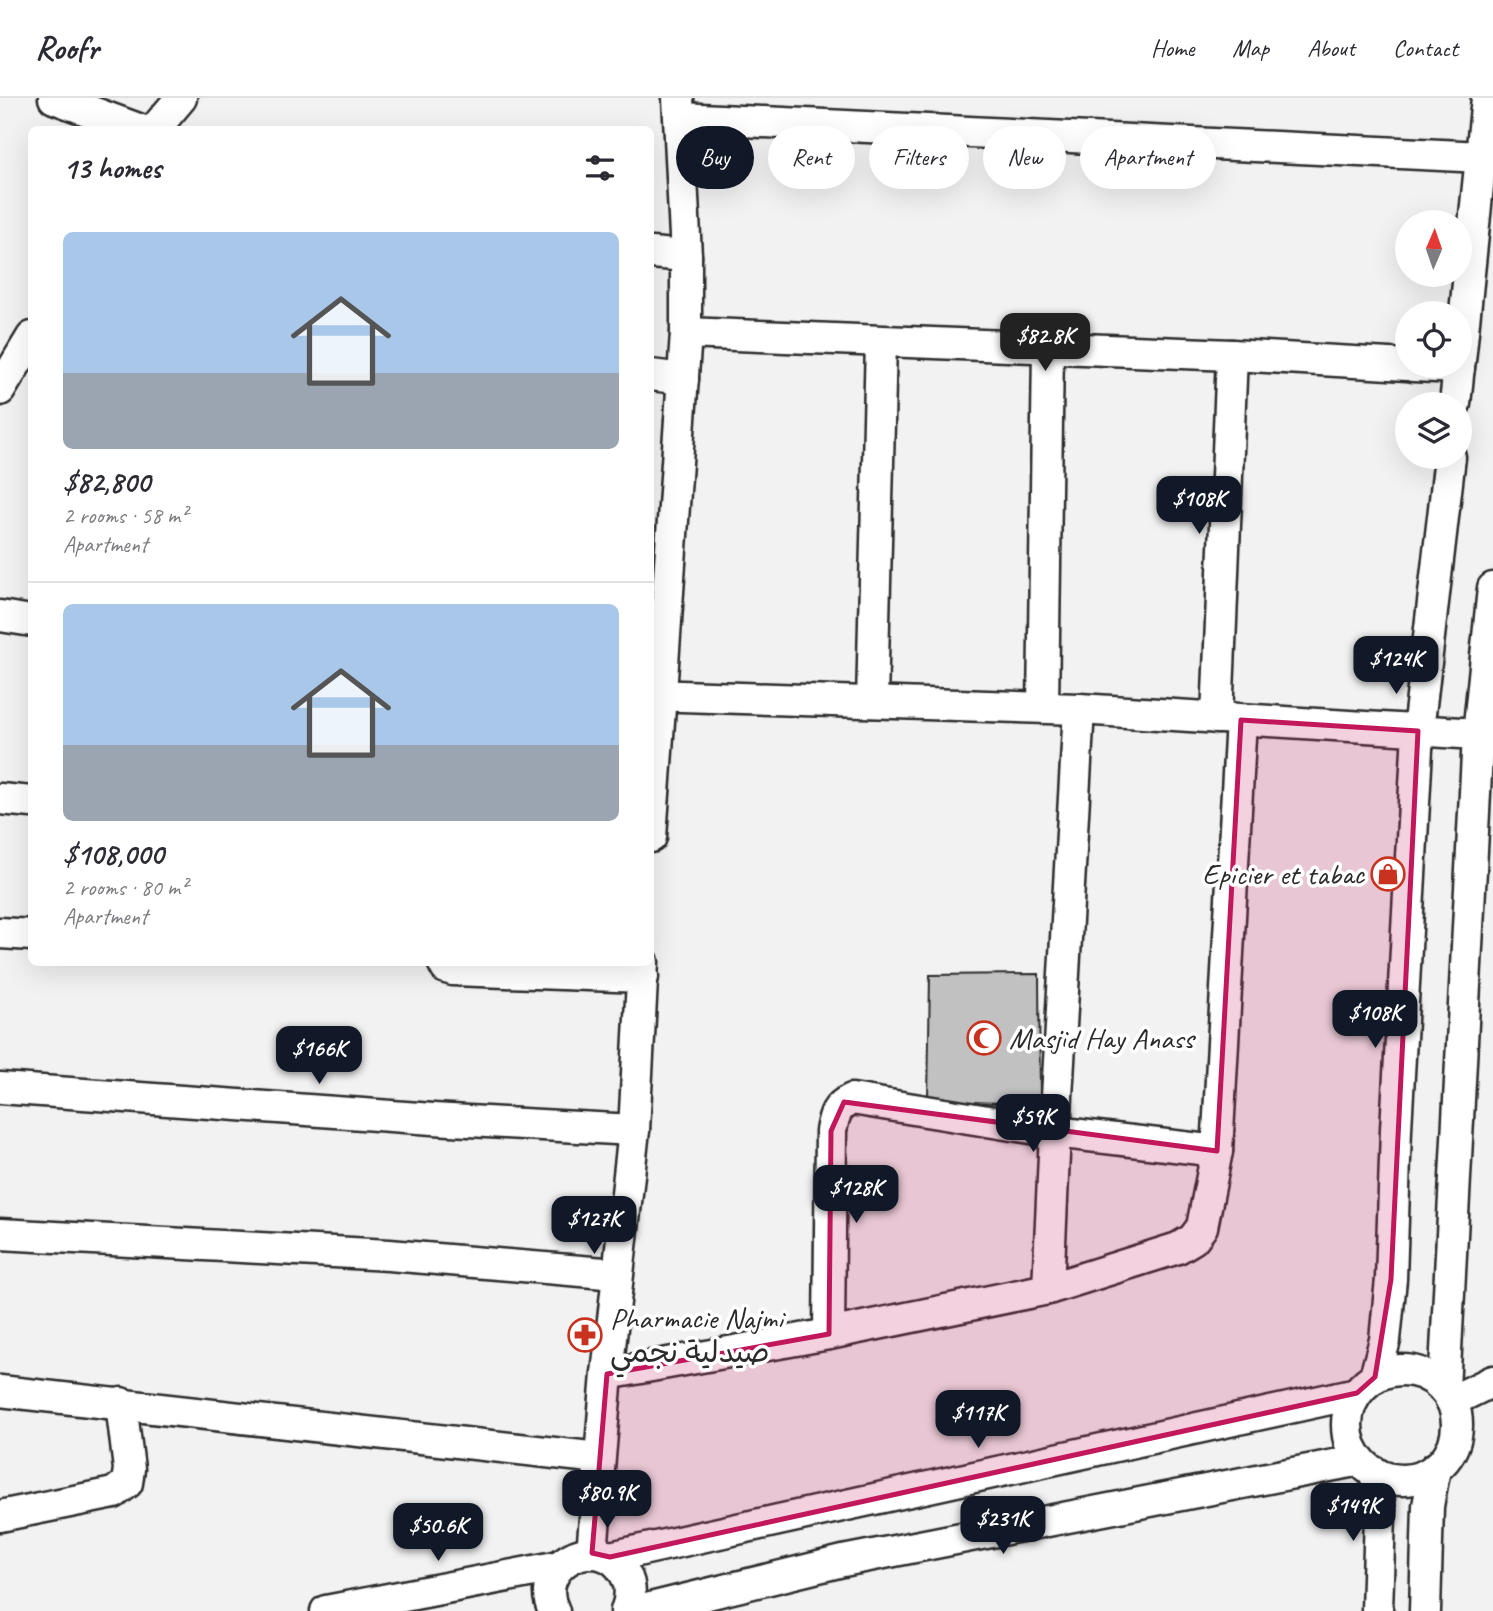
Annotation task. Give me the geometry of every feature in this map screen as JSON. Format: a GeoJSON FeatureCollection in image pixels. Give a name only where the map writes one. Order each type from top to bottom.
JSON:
{"type":"FeatureCollection","features":[{"type":"Feature","properties":{"kind":"street"},"geometry":{"type":"LineString","coordinates":[[54,98],[130,126]]}},
{"type":"Feature","properties":{"kind":"street"},"geometry":{"type":"LineString","coordinates":[[158,126],[181,98]]}},
{"type":"Feature","properties":{"kind":"street"},"geometry":{"type":"LineString","coordinates":[[1466,301],[1487,98]]}},
{"type":"Feature","properties":{"kind":"street"},"geometry":{"type":"LineString","coordinates":[[654,730],[660,566],[686,333],[687,256],[679,108],[1482,157]]}},
{"type":"Feature","properties":{"kind":"street"},"geometry":{"type":"LineString","coordinates":[[654,253],[687,256]]}},
{"type":"Feature","properties":{"kind":"street"},"geometry":{"type":"LineString","coordinates":[[686,333],[1232,355],[1395,364]]}},
{"type":"Feature","properties":{"kind":"street"},"geometry":{"type":"LineString","coordinates":[[872,702],[881,342]]}},
{"type":"Feature","properties":{"kind":"street"},"geometry":{"type":"LineString","coordinates":[[0,390],[28,344]]}},
{"type":"Feature","properties":{"kind":"street"},"geometry":{"type":"LineString","coordinates":[[1043,707],[1048,348]]}},
{"type":"Feature","properties":{"kind":"street"},"geometry":{"type":"LineString","coordinates":[[607,1374],[829,1334],[1048,1289],[1178,1248],[1193,1239],[1202,1227],[1217,1151],[1229,719],[1232,355]]}},
{"type":"Feature","properties":{"kind":"street"},"geometry":{"type":"LineString","coordinates":[[654,375],[682,379]]}},
{"type":"Feature","properties":{"kind":"street"},"geometry":{"type":"LineString","coordinates":[[554,1611],[549,1591],[552,1577],[569,1558],[580,1554],[601,1555],[1366,1385],[1393,1371],[1412,1371],[1429,1377],[1448,1395],[1456,1415],[1457,1430],[1446,1458],[1422,1476],[1391,1478],[1368,1466],[1353,1448],[1347,1420],[1366,1385],[1385,1340],[1391,1279],[1396,1129],[1418,731],[1449,469]]}},
{"type":"Feature","properties":{"kind":"street"},"geometry":{"type":"LineString","coordinates":[[1448,1395],[1493,589]]}},
{"type":"Feature","properties":{"kind":"street"},"geometry":{"type":"LineString","coordinates":[[0,616],[28,620]]}},
{"type":"Feature","properties":{"kind":"street"},"geometry":{"type":"LineString","coordinates":[[655,695],[1043,707],[1485,735]]}},
{"type":"Feature","properties":{"kind":"street"},"geometry":{"type":"LineString","coordinates":[[1048,1289],[1079,709]]}},
{"type":"Feature","properties":{"kind":"street"},"geometry":{"type":"LineString","coordinates":[[0,799],[28,802]]}},
{"type":"Feature","properties":{"kind":"street"},"geometry":{"type":"LineString","coordinates":[[0,933],[28,935]]}},
{"type":"Feature","properties":{"kind":"street"},"geometry":{"type":"LineString","coordinates":[[445,966],[453,970],[643,970],[634,1130],[598,1458],[601,1555]]}},
{"type":"Feature","properties":{"kind":"street"},"geometry":{"type":"LineString","coordinates":[[0,1088],[433,1119],[634,1130]]}},
{"type":"Feature","properties":{"kind":"street"},"geometry":{"type":"LineString","coordinates":[[829,1334],[831,1131],[837,1108],[852,1099],[1055,1132],[1217,1151]]}},
{"type":"Feature","properties":{"kind":"street"},"geometry":{"type":"LineString","coordinates":[[0,1234],[389,1255],[617,1274]]}},
{"type":"Feature","properties":{"kind":"street"},"geometry":{"type":"LineString","coordinates":[[1448,1395],[1493,1381]]}},
{"type":"Feature","properties":{"kind":"street"},"geometry":{"type":"LineString","coordinates":[[0,1391],[598,1458]]}},
{"type":"Feature","properties":{"kind":"street"},"geometry":{"type":"LineString","coordinates":[[0,1516],[114,1493],[127,1483],[129,1469],[121,1403]]}},
{"type":"Feature","properties":{"kind":"street"},"geometry":{"type":"LineString","coordinates":[[638,1611],[843,1561],[1368,1466]]}},
{"type":"Feature","properties":{"kind":"street"},"geometry":{"type":"LineString","coordinates":[[1368,1466],[1380,1514],[1377,1611]]}},
{"type":"Feature","properties":{"kind":"street"},"geometry":{"type":"LineString","coordinates":[[1425,1611],[1427,1506],[1435,1468]]}},
{"type":"Feature","properties":{"kind":"street"},"geometry":{"type":"LineString","coordinates":[[601,1555],[622,1569],[628,1579],[631,1591],[626,1611]]}},
{"type":"Feature","properties":{"kind":"street"},"geometry":{"type":"LineString","coordinates":[[326,1611],[560,1566]]}},
{"type":"Feature","properties":{"kind":"highlighted area"},"geometry":{"type":"Polygon","coordinates":[[[1241,720],[1418,731],[1391,1279],[1375,1377],[1357,1393],[610,1557],[592,1553],[607,1374],[829,1334],[831,1131],[844,1102],[1217,1151],[1241,720]]]}},
{"type":"Feature","properties":{"kind":"building","name":"Masjid Hay Anass"},"geometry":{"type":"Polygon","coordinates":[[[1039,974],[1040,1104],[928,1101],[930,975],[1039,974]]]}},
{"type":"Feature","properties":{"kind":"place","name":"Epicier et tabac"},"geometry":{"type":"Point","coordinates":[1388,874]}},
{"type":"Feature","properties":{"kind":"place","name":"Masjid Hay Anass"},"geometry":{"type":"Point","coordinates":[984,1038]}},
{"type":"Feature","properties":{"kind":"place","name":"Pharmacie Najmi صيدلية نجمي"},"geometry":{"type":"Point","coordinates":[585,1335]}}]}
